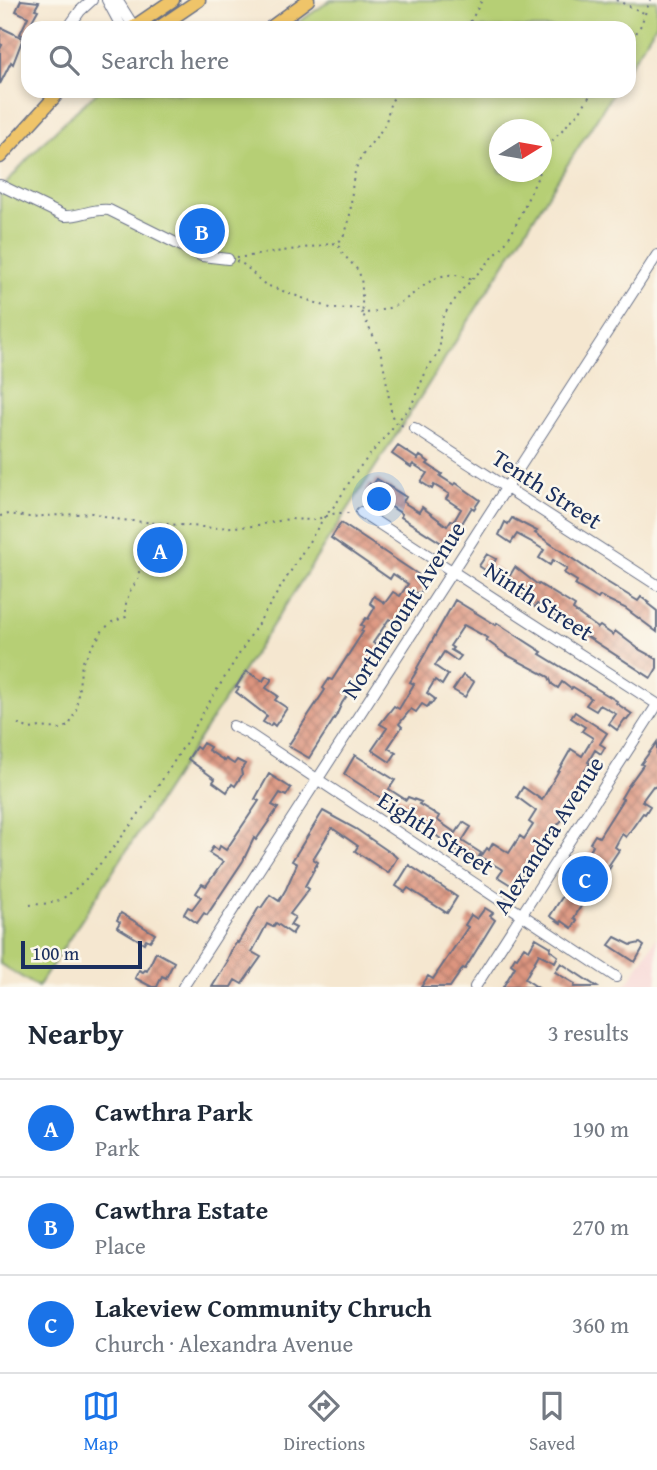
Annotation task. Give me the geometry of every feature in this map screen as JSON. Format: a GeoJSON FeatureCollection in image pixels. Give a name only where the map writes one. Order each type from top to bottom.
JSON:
{"type":"FeatureCollection","features":[{"type":"Feature","properties":{"kind":"main road"},"geometry":{"type":"LineString","coordinates":[[142,21],[173,0]]}},
{"type":"Feature","properties":{"kind":"main road"},"geometry":{"type":"LineString","coordinates":[[168,21],[199,0]]}},
{"type":"Feature","properties":{"kind":"main road"},"geometry":{"type":"LineString","coordinates":[[278,21],[308,0]]}},
{"type":"Feature","properties":{"kind":"main road"},"geometry":{"type":"LineString","coordinates":[[0,157],[55,98]]}},
{"type":"Feature","properties":{"kind":"street"},"geometry":{"type":"LineString","coordinates":[[73,21],[92,0]]}},
{"type":"Feature","properties":{"kind":"street"},"geometry":{"type":"LineString","coordinates":[[107,0],[125,21]]}},
{"type":"Feature","properties":{"kind":"street"},"geometry":{"type":"LineString","coordinates":[[117,0],[128,21]]}},
{"type":"Feature","properties":{"kind":"street"},"geometry":{"type":"LineString","coordinates":[[0,185],[64,216],[74,217],[97,208],[109,210],[202,256],[228,259]]}},
{"type":"Feature","properties":{"kind":"street","name":"Northmount Avenue"},"geometry":{"type":"LineString","coordinates":[[183,987],[657,255]]}},
{"type":"Feature","properties":{"kind":"street","name":"Tenth Street"},"geometry":{"type":"LineString","coordinates":[[414,428],[657,585]]}},
{"type":"Feature","properties":{"kind":"street","name":"Ninth Street"},"geometry":{"type":"LineString","coordinates":[[361,512],[657,704]]}},
{"type":"Feature","properties":{"kind":"street","name":"Alexandra Avenue"},"geometry":{"type":"LineString","coordinates":[[475,987],[657,704]]}},
{"type":"Feature","properties":{"kind":"street","name":"Eighth Street"},"geometry":{"type":"LineString","coordinates":[[233,726],[616,977]]}},
{"type":"Feature","properties":{"kind":"path"},"geometry":{"type":"LineString","coordinates":[[471,21],[482,0]]}},
{"type":"Feature","properties":{"kind":"path"},"geometry":{"type":"LineString","coordinates":[[616,0],[645,14]]}},
{"type":"Feature","properties":{"kind":"path"},"geometry":{"type":"LineString","coordinates":[[636,31],[650,0]]}},
{"type":"Feature","properties":{"kind":"path"},"geometry":{"type":"LineString","coordinates":[[228,259],[338,243],[346,235],[351,210],[350,193],[357,165],[383,127],[394,98]]}},
{"type":"Feature","properties":{"kind":"path"},"geometry":{"type":"LineString","coordinates":[[552,141],[588,98]]}},
{"type":"Feature","properties":{"kind":"path"},"geometry":{"type":"LineString","coordinates":[[30,905],[57,901],[93,873],[189,741],[205,709],[325,516],[336,504],[355,473],[412,404],[440,350],[443,316],[512,233],[535,182]]}},
{"type":"Feature","properties":{"kind":"path"},"geometry":{"type":"LineString","coordinates":[[338,243],[340,250],[358,271],[361,280],[363,314],[372,338],[380,349],[392,416],[396,424]]}},
{"type":"Feature","properties":{"kind":"path"},"geometry":{"type":"LineString","coordinates":[[228,259],[246,264],[256,278],[266,285],[333,309],[358,308],[363,314]]}},
{"type":"Feature","properties":{"kind":"path"},"geometry":{"type":"LineString","coordinates":[[363,314],[392,307],[441,275],[459,274],[472,280]]}},
{"type":"Feature","properties":{"kind":"path"},"geometry":{"type":"LineString","coordinates":[[396,424],[414,428]]}},
{"type":"Feature","properties":{"kind":"path"},"geometry":{"type":"LineString","coordinates":[[0,516],[92,513],[121,520],[214,528],[253,526],[289,519],[314,520],[361,512]]}},
{"type":"Feature","properties":{"kind":"path"},"geometry":{"type":"LineString","coordinates":[[18,724],[30,729],[60,729],[69,726],[76,710],[82,663],[103,630],[112,622],[126,617],[126,602],[138,580],[142,547],[151,523]]}},
{"type":"Feature","properties":{"kind":"path"},"geometry":{"type":"LineString","coordinates":[[572,870],[577,873]]}},
{"type":"Feature","properties":{"kind":"shaded area"},"geometry":{"type":"Polygon","coordinates":[[[657,937],[657,987],[624,987],[631,978],[657,937]]]}},
{"type":"Feature","properties":{"kind":"green space"},"geometry":{"type":"Polygon","coordinates":[[[331,0],[657,0],[657,23],[636,56],[636,21],[300,21],[331,0]]]}},
{"type":"Feature","properties":{"kind":"green space"},"geometry":{"type":"Polygon","coordinates":[[[91,98],[610,98],[409,415],[38,987],[0,964],[0,191],[35,151],[91,98]]]}},
{"type":"Feature","properties":{"kind":"building"},"geometry":{"type":"Polygon","coordinates":[[[21,0],[39,2],[32,21],[26,21],[28,17],[16,11],[21,0]]]}},
{"type":"Feature","properties":{"kind":"building"},"geometry":{"type":"Polygon","coordinates":[[[2,28],[21,37],[21,43],[13,64],[11,62],[0,84],[2,45],[2,28]]]}},
{"type":"Feature","properties":{"kind":"building"},"geometry":{"type":"Polygon","coordinates":[[[196,225],[226,238],[221,248],[209,243],[204,249],[188,241],[196,225]]]}},
{"type":"Feature","properties":{"kind":"building"},"geometry":{"type":"Polygon","coordinates":[[[398,446],[418,459],[420,456],[442,474],[440,476],[454,485],[456,483],[480,500],[474,509],[472,507],[461,525],[464,527],[451,549],[365,491],[377,479],[406,497],[403,502],[419,512],[422,507],[447,526],[451,520],[454,521],[461,509],[446,499],[449,494],[434,485],[432,489],[421,482],[427,473],[413,464],[411,467],[392,454],[398,446]]]}},
{"type":"Feature","properties":{"kind":"building"},"geometry":{"type":"Polygon","coordinates":[[[512,518],[537,531],[535,533],[602,579],[638,601],[641,597],[649,603],[657,611],[657,632],[625,608],[600,596],[598,599],[575,585],[577,581],[564,573],[567,569],[553,560],[550,565],[539,558],[544,550],[530,541],[517,534],[511,543],[499,535],[505,522],[508,524],[512,518]]]}},
{"type":"Feature","properties":{"kind":"building"},"geometry":{"type":"Polygon","coordinates":[[[341,523],[428,581],[421,592],[416,593],[397,624],[389,619],[373,643],[380,648],[342,703],[309,758],[288,746],[325,690],[323,688],[329,679],[332,680],[363,632],[361,631],[364,626],[361,625],[375,607],[370,603],[374,596],[385,603],[393,592],[400,596],[408,584],[393,574],[390,579],[331,538],[341,523]]]}},
{"type":"Feature","properties":{"kind":"building"},"geometry":{"type":"Polygon","coordinates":[[[487,554],[496,559],[492,566],[509,577],[515,567],[538,585],[575,606],[573,610],[598,628],[600,626],[613,635],[615,631],[657,659],[657,668],[651,678],[537,604],[535,607],[528,602],[530,599],[490,576],[491,574],[479,566],[487,554]]]}},
{"type":"Feature","properties":{"kind":"building"},"geometry":{"type":"Polygon","coordinates":[[[455,600],[496,625],[497,623],[542,652],[540,654],[617,701],[616,703],[632,714],[617,730],[609,724],[616,714],[600,705],[596,711],[586,705],[591,698],[562,682],[558,688],[552,684],[549,677],[505,654],[486,640],[488,638],[464,625],[450,646],[453,648],[451,650],[461,656],[457,661],[444,652],[435,666],[448,675],[442,685],[435,680],[427,693],[435,699],[431,704],[427,707],[422,704],[416,712],[411,709],[399,724],[402,727],[388,748],[396,753],[390,762],[372,750],[387,728],[380,724],[394,706],[399,709],[414,684],[410,682],[417,668],[455,600]]]}},
{"type":"Feature","properties":{"kind":"building"},"geometry":{"type":"Polygon","coordinates":[[[246,671],[263,681],[266,676],[272,679],[266,688],[278,696],[275,700],[287,708],[275,726],[263,722],[267,716],[236,692],[239,688],[236,687],[246,671]]]}},
{"type":"Feature","properties":{"kind":"building"},"geometry":{"type":"Polygon","coordinates":[[[463,675],[474,682],[465,697],[453,690],[463,675]]]}},
{"type":"Feature","properties":{"kind":"building"},"geometry":{"type":"Polygon","coordinates":[[[575,712],[607,733],[600,744],[605,747],[601,754],[595,750],[581,777],[585,779],[562,816],[564,818],[548,835],[514,887],[498,877],[503,870],[481,857],[493,843],[509,853],[520,836],[524,839],[533,825],[529,822],[536,811],[517,797],[523,787],[542,800],[571,749],[582,756],[593,738],[582,731],[585,727],[571,718],[575,712]]]}},
{"type":"Feature","properties":{"kind":"building"},"geometry":{"type":"Polygon","coordinates":[[[657,742],[657,788],[653,786],[642,801],[650,806],[626,837],[622,834],[615,847],[619,850],[608,871],[593,863],[587,874],[596,880],[590,889],[585,886],[575,902],[581,906],[572,928],[562,921],[561,923],[550,916],[586,860],[593,845],[590,843],[595,835],[599,837],[643,765],[641,764],[657,742]]]}},
{"type":"Feature","properties":{"kind":"building"},"geometry":{"type":"Polygon","coordinates":[[[203,743],[210,747],[208,750],[225,761],[226,759],[234,764],[237,760],[245,764],[235,786],[232,784],[227,792],[213,782],[215,779],[188,759],[196,747],[199,749],[203,743]]]}},
{"type":"Feature","properties":{"kind":"building"},"geometry":{"type":"Polygon","coordinates":[[[355,755],[395,780],[389,789],[406,800],[408,797],[421,802],[419,804],[439,816],[437,820],[456,833],[463,822],[471,827],[462,841],[481,853],[476,862],[344,774],[355,755]]]}},
{"type":"Feature","properties":{"kind":"building"},"geometry":{"type":"Polygon","coordinates":[[[269,774],[291,788],[286,796],[280,793],[272,805],[278,808],[256,840],[254,838],[243,861],[207,915],[204,913],[197,923],[184,914],[188,907],[192,909],[201,897],[196,893],[202,884],[206,886],[223,862],[209,853],[213,847],[218,851],[220,846],[226,850],[259,801],[255,799],[269,774]]]}},
{"type":"Feature","properties":{"kind":"building"},"geometry":{"type":"Polygon","coordinates":[[[323,811],[394,855],[397,858],[388,873],[355,851],[358,846],[332,828],[313,859],[318,862],[305,886],[309,889],[290,914],[295,917],[290,925],[296,928],[292,934],[276,923],[273,927],[267,924],[252,952],[261,957],[242,984],[235,980],[231,987],[212,987],[259,907],[261,908],[270,895],[279,901],[297,864],[292,861],[323,811]]]}},
{"type":"Feature","properties":{"kind":"building"},"geometry":{"type":"Polygon","coordinates":[[[409,865],[457,897],[447,913],[408,888],[405,892],[396,886],[409,865]]]}},
{"type":"Feature","properties":{"kind":"building"},"geometry":{"type":"Polygon","coordinates":[[[485,908],[493,913],[490,916],[495,920],[465,969],[463,968],[450,987],[421,987],[428,976],[433,979],[468,927],[465,925],[471,915],[477,919],[485,908]]]}},
{"type":"Feature","properties":{"kind":"building"},"geometry":{"type":"Polygon","coordinates":[[[121,913],[155,934],[150,941],[146,939],[144,943],[117,927],[121,913]]]}},
{"type":"Feature","properties":{"kind":"building"},"geometry":{"type":"Polygon","coordinates":[[[615,937],[631,945],[640,943],[644,946],[635,962],[609,945],[615,937]]]}},
{"type":"Feature","properties":{"kind":"building"},"geometry":{"type":"Polygon","coordinates":[[[536,938],[551,947],[550,950],[558,956],[555,962],[539,954],[525,979],[537,987],[503,987],[515,967],[511,964],[515,957],[517,958],[524,947],[529,950],[536,938]]]}},
{"type":"Feature","properties":{"kind":"building"},"geometry":{"type":"Polygon","coordinates":[[[156,952],[174,962],[166,978],[162,976],[157,987],[152,987],[135,978],[139,970],[147,971],[156,952]]]}},
{"type":"Feature","properties":{"kind":"building"},"geometry":{"type":"Polygon","coordinates":[[[561,963],[597,987],[574,987],[575,984],[555,972],[561,963]]]}},
{"type":"Feature","properties":{"kind":"place","name":"Cawthra Estate"},"geometry":{"type":"Point","coordinates":[202,231]}},
{"type":"Feature","properties":{"kind":"place","name":"Cawthra Park"},"geometry":{"type":"Point","coordinates":[160,550]}},
{"type":"Feature","properties":{"kind":"place","name":"Lakeview Community Chruch"},"geometry":{"type":"Point","coordinates":[585,879]}}]}
